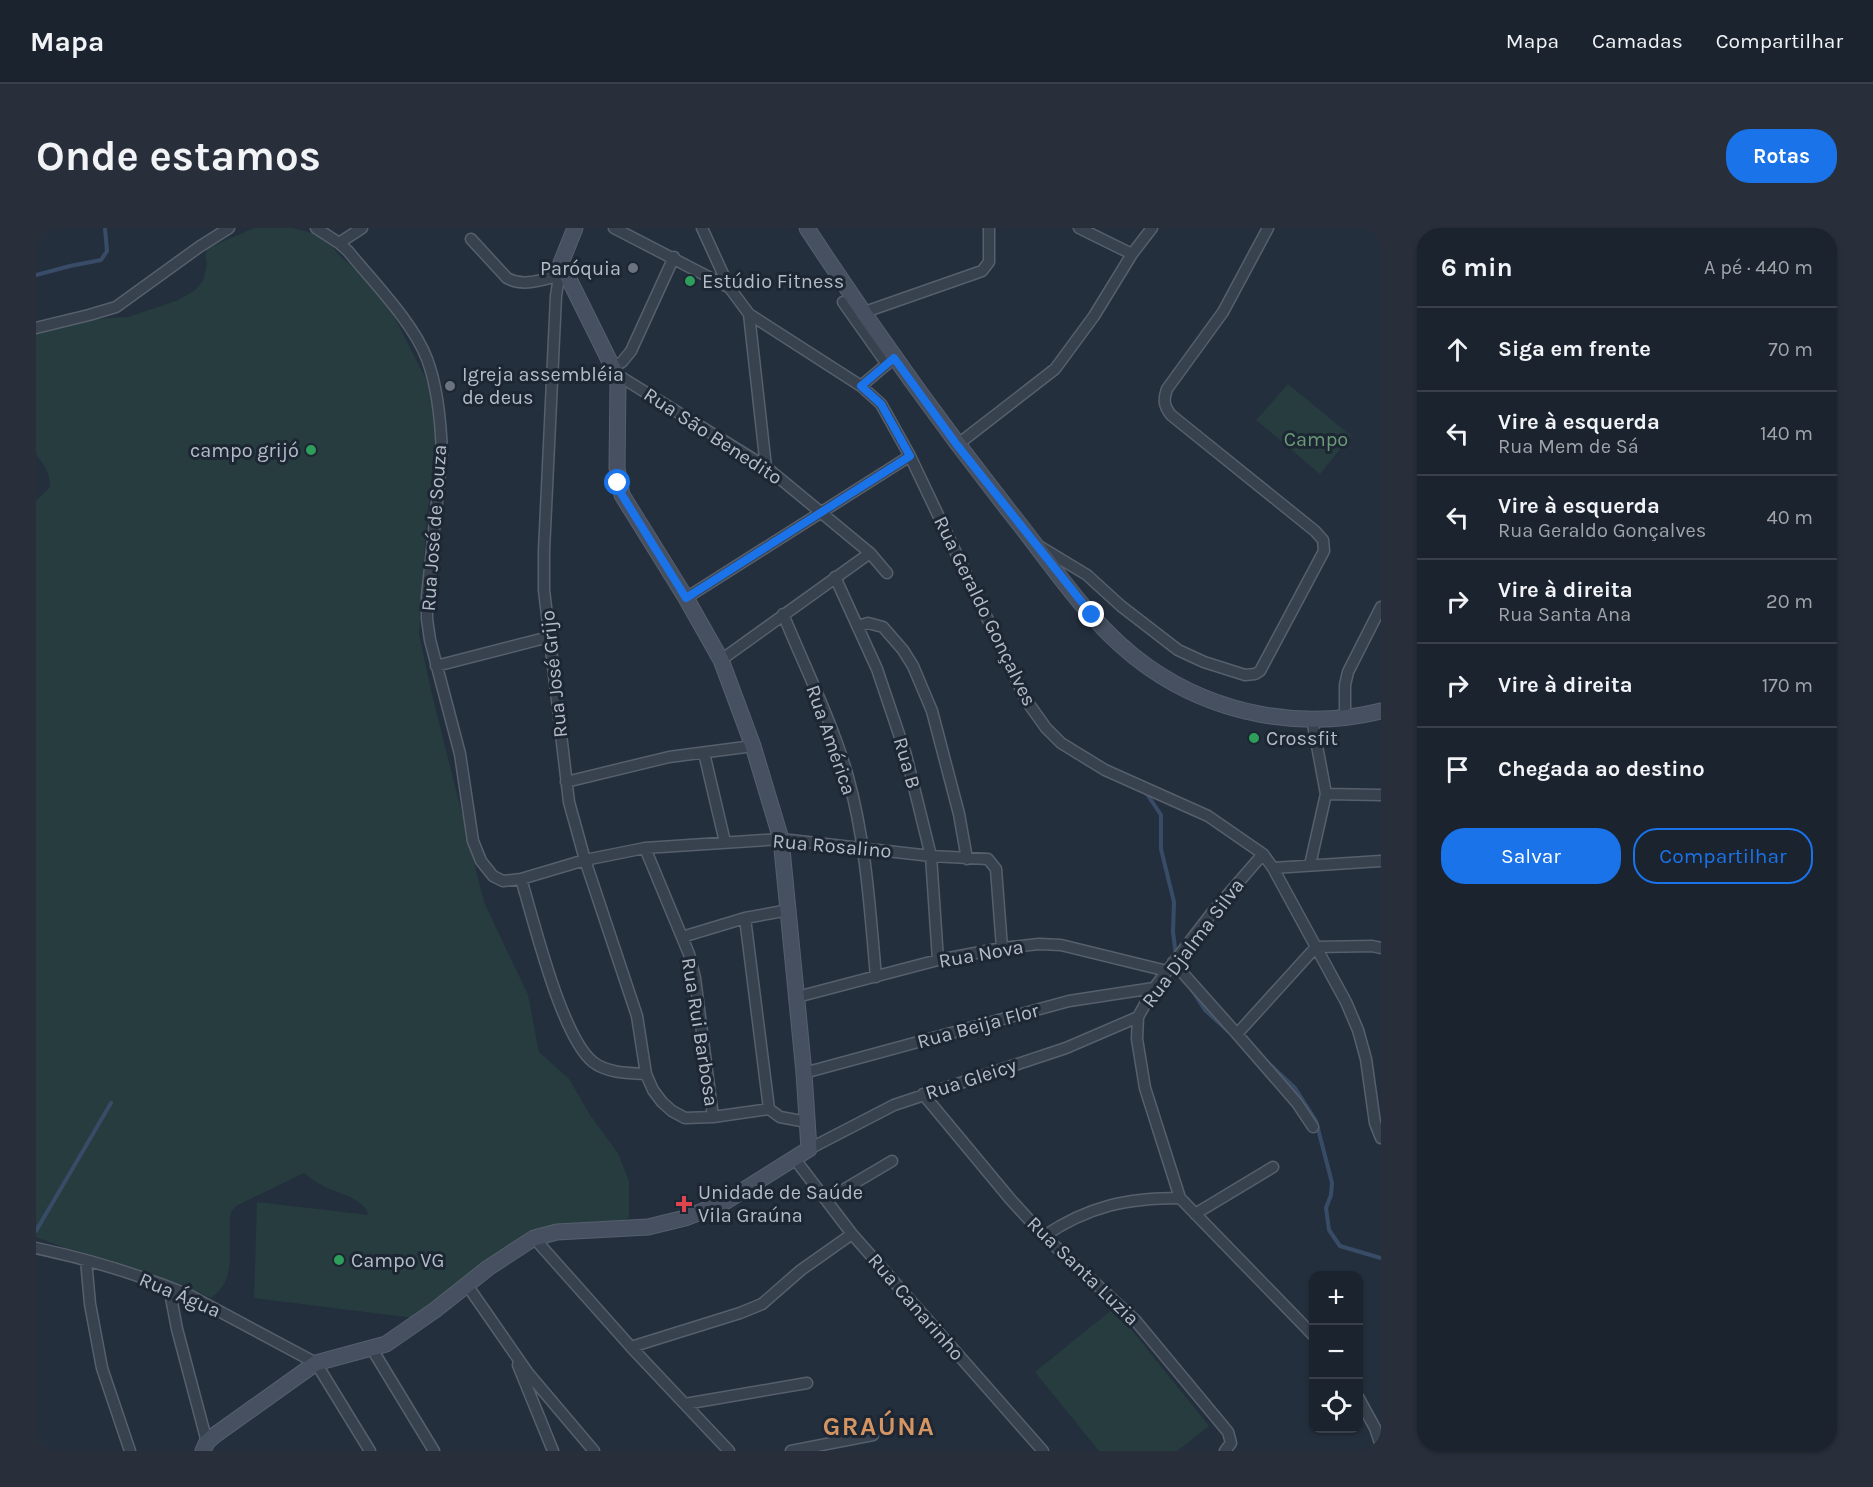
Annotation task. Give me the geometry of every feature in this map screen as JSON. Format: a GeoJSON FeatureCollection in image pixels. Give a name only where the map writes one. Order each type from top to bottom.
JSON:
{"type":"FeatureCollection","features":[{"type":"Feature","properties":{"kind":"street"},"geometry":{"type":"LineString","coordinates":[[36,328],[116,307],[229,228]]}},
{"type":"Feature","properties":{"kind":"street","name":"Rua José de Souza"},"geometry":{"type":"LineString","coordinates":[[316,228],[339,243],[411,330],[427,359],[434,385],[442,455],[427,596],[427,619],[436,666],[460,754],[473,841],[481,861],[493,876],[503,881],[521,879],[585,860]]}},
{"type":"Feature","properties":{"kind":"street"},"geometry":{"type":"LineString","coordinates":[[339,243],[362,228]]}},
{"type":"Feature","properties":{"kind":"street"},"geometry":{"type":"LineString","coordinates":[[205,1446],[223,1428],[316,1363],[386,1344],[510,1252],[534,1238],[557,1232],[648,1227],[685,1218],[723,1203],[809,1149],[782,839],[753,746],[721,660],[686,598],[622,495],[617,468],[618,382],[615,370],[560,269],[575,228]]}},
{"type":"Feature","properties":{"kind":"street"},"geometry":{"type":"LineString","coordinates":[[614,228],[729,287]]}},
{"type":"Feature","properties":{"kind":"street"},"geometry":{"type":"LineString","coordinates":[[807,228],[889,359]]}},
{"type":"Feature","properties":{"kind":"street"},"geometry":{"type":"LineString","coordinates":[[862,313],[982,271],[989,262],[989,228]]}},
{"type":"Feature","properties":{"kind":"street"},"geometry":{"type":"LineString","coordinates":[[1079,228],[1132,254]]}},
{"type":"Feature","properties":{"kind":"street"},"geometry":{"type":"LineString","coordinates":[[957,445],[1055,369],[1094,316],[1132,254],[1152,228]]}},
{"type":"Feature","properties":{"kind":"street"},"geometry":{"type":"LineString","coordinates":[[1034,544],[1074,566],[1178,650],[1204,662],[1245,675],[1250,676],[1260,671],[1324,551],[1324,544],[1315,531],[1171,415],[1165,407],[1164,397],[1167,389],[1223,312],[1268,228]]}},
{"type":"Feature","properties":{"kind":"street"},"geometry":{"type":"LineString","coordinates":[[702,229],[729,287],[749,314],[766,467]]}},
{"type":"Feature","properties":{"kind":"street"},"geometry":{"type":"LineString","coordinates":[[471,239],[507,278],[514,282],[522,283],[560,269]]}},
{"type":"Feature","properties":{"kind":"street"},"geometry":{"type":"LineString","coordinates":[[615,370],[631,351],[674,257]]}},
{"type":"Feature","properties":{"kind":"street","name":"Rua José Grijo"},"geometry":{"type":"LineString","coordinates":[[560,269],[544,551],[544,590],[549,637],[569,802],[585,860],[637,1016],[646,1074]]}},
{"type":"Feature","properties":{"kind":"street"},"geometry":{"type":"LineString","coordinates":[[843,302],[1034,544],[1119,644],[1150,668],[1198,696],[1223,705],[1270,716],[1312,719],[1345,717],[1381,711]]}},
{"type":"Feature","properties":{"kind":"street","name":"Rua Geraldo Gonçalves"},"geometry":{"type":"LineString","coordinates":[[749,314],[861,386],[881,404],[910,456],[1026,700],[1046,728],[1061,743],[1105,770],[1208,816],[1263,854],[1273,868],[1346,1002],[1358,1030],[1366,1059],[1375,1123],[1381,1138]]}},
{"type":"Feature","properties":{"kind":"street"},"geometry":{"type":"LineString","coordinates":[[861,386],[889,359]]}},
{"type":"Feature","properties":{"kind":"street","name":"Rua São Benedito"},"geometry":{"type":"LineString","coordinates":[[615,370],[766,467],[870,553],[887,573]]}},
{"type":"Feature","properties":{"kind":"street"},"geometry":{"type":"LineString","coordinates":[[686,598],[910,456]]}},
{"type":"Feature","properties":{"kind":"street"},"geometry":{"type":"LineString","coordinates":[[721,660],[870,553]]}},
{"type":"Feature","properties":{"kind":"street","name":"Rua B"},"geometry":{"type":"LineString","coordinates":[[835,577],[877,669],[906,755],[931,856],[938,960]]}},
{"type":"Feature","properties":{"kind":"street"},"geometry":{"type":"LineString","coordinates":[[1345,717],[1344,685],[1348,672],[1381,607]]}},
{"type":"Feature","properties":{"kind":"street","name":"Rua América"},"geometry":{"type":"LineString","coordinates":[[783,614],[840,751],[848,778],[864,849],[876,977]]}},
{"type":"Feature","properties":{"kind":"street"},"geometry":{"type":"LineString","coordinates":[[858,626],[868,623],[883,627],[903,650],[913,666],[932,711],[959,814],[967,859]]}},
{"type":"Feature","properties":{"kind":"street"},"geometry":{"type":"LineString","coordinates":[[436,666],[549,637]]}},
{"type":"Feature","properties":{"kind":"street"},"geometry":{"type":"LineString","coordinates":[[1310,865],[1326,795],[1312,719]]}},
{"type":"Feature","properties":{"kind":"street"},"geometry":{"type":"LineString","coordinates":[[566,782],[636,764],[753,746]]}},
{"type":"Feature","properties":{"kind":"street"},"geometry":{"type":"LineString","coordinates":[[704,753],[725,842]]}},
{"type":"Feature","properties":{"kind":"street"},"geometry":{"type":"LineString","coordinates":[[1326,795],[1381,795]]}},
{"type":"Feature","properties":{"kind":"street","name":"Rua Rosalino"},"geometry":{"type":"LineString","coordinates":[[585,860],[645,848],[782,839],[931,856],[988,859],[994,865],[1002,948]]}},
{"type":"Feature","properties":{"kind":"street","name":"Rua Rui Barbosa"},"geometry":{"type":"LineString","coordinates":[[645,848],[689,954],[695,978],[713,1117]]}},
{"type":"Feature","properties":{"kind":"street","name":"Rua Djalma Silva"},"geometry":{"type":"LineString","coordinates":[[1263,854],[1211,914],[1145,1000],[1138,1017],[1137,1039],[1144,1088],[1180,1198],[1309,1331]]}},
{"type":"Feature","properties":{"kind":"street"},"geometry":{"type":"LineString","coordinates":[[1273,868],[1381,861]]}},
{"type":"Feature","properties":{"kind":"street"},"geometry":{"type":"LineString","coordinates":[[521,879],[567,1025],[584,1053],[594,1063],[605,1069],[646,1074],[653,1090],[672,1112],[685,1118],[713,1117],[769,1109],[780,1117],[807,1122]]}},
{"type":"Feature","properties":{"kind":"street"},"geometry":{"type":"LineString","coordinates":[[682,937],[745,918],[789,910]]}},
{"type":"Feature","properties":{"kind":"street"},"geometry":{"type":"LineString","coordinates":[[745,918],[769,1109]]}},
{"type":"Feature","properties":{"kind":"street","name":"Rua Nova"},"geometry":{"type":"LineString","coordinates":[[797,997],[938,960],[1002,948],[1061,945],[1170,967]]}},
{"type":"Feature","properties":{"kind":"street"},"geometry":{"type":"LineString","coordinates":[[1237,1034],[1316,947],[1372,945],[1381,948]]}},
{"type":"Feature","properties":{"kind":"street"},"geometry":{"type":"LineString","coordinates":[[1170,967],[1237,1034],[1290,1095],[1313,1127]]}},
{"type":"Feature","properties":{"kind":"street","name":"Rua Beija Flor"},"geometry":{"type":"LineString","coordinates":[[804,1073],[1069,1001],[1154,987]]}},
{"type":"Feature","properties":{"kind":"street","name":"Rua Gleicy"},"geometry":{"type":"LineString","coordinates":[[809,1149],[865,1119],[923,1094],[1066,1048],[1138,1017]]}},
{"type":"Feature","properties":{"kind":"street","name":"Rua Santa Luzia"},"geometry":{"type":"LineString","coordinates":[[923,1094],[1044,1236],[1135,1320],[1192,1387],[1228,1432],[1231,1443],[1225,1451]]}},
{"type":"Feature","properties":{"kind":"street","name":"Rua Canarinho"},"geometry":{"type":"LineString","coordinates":[[794,1158],[852,1234],[1043,1451]]}},
{"type":"Feature","properties":{"kind":"street"},"geometry":{"type":"LineString","coordinates":[[826,1200],[892,1161]]}},
{"type":"Feature","properties":{"kind":"street"},"geometry":{"type":"LineString","coordinates":[[1195,1214],[1273,1167]]}},
{"type":"Feature","properties":{"kind":"street"},"geometry":{"type":"LineString","coordinates":[[1044,1236],[1087,1212],[1120,1202],[1148,1198],[1180,1198]]}},
{"type":"Feature","properties":{"kind":"street"},"geometry":{"type":"LineString","coordinates":[[631,1347],[762,1304],[801,1270],[852,1234]]}},
{"type":"Feature","properties":{"kind":"street"},"geometry":{"type":"LineString","coordinates":[[534,1238],[631,1347],[729,1451]]}},
{"type":"Feature","properties":{"kind":"street","name":"Rua Água"},"geometry":{"type":"LineString","coordinates":[[36,1248],[86,1260],[189,1295],[316,1363]]}},
{"type":"Feature","properties":{"kind":"street"},"geometry":{"type":"LineString","coordinates":[[86,1260],[90,1304],[102,1368],[130,1451]]}},
{"type":"Feature","properties":{"kind":"street"},"geometry":{"type":"LineString","coordinates":[[467,1285],[528,1373],[594,1451]]}},
{"type":"Feature","properties":{"kind":"street"},"geometry":{"type":"LineString","coordinates":[[169,1287],[205,1446]]}},
{"type":"Feature","properties":{"kind":"street"},"geometry":{"type":"LineString","coordinates":[[511,1348],[553,1451]]}},
{"type":"Feature","properties":{"kind":"street"},"geometry":{"type":"LineString","coordinates":[[372,1349],[434,1451]]}},
{"type":"Feature","properties":{"kind":"street"},"geometry":{"type":"LineString","coordinates":[[316,1363],[370,1451]]}},
{"type":"Feature","properties":{"kind":"street"},"geometry":{"type":"LineString","coordinates":[[685,1404],[807,1383]]}},
{"type":"Feature","properties":{"kind":"street"},"geometry":{"type":"LineString","coordinates":[[1363,1405],[1381,1446]]}},
{"type":"Feature","properties":{"kind":"street"},"geometry":{"type":"LineString","coordinates":[[791,1451],[873,1435]]}},
{"type":"Feature","properties":{"kind":"green space"},"geometry":{"type":"Polygon","coordinates":[[[254,228],[292,228],[312,233],[326,240],[342,258],[366,278],[394,316],[431,389],[437,428],[427,515],[419,634],[484,902],[528,995],[539,1052],[569,1079],[590,1115],[618,1153],[629,1181],[629,1217],[625,1221],[596,1221],[512,1244],[496,1253],[417,1315],[415,1312],[414,1318],[254,1298],[257,1202],[369,1215],[362,1204],[325,1187],[304,1173],[236,1206],[231,1212],[229,1270],[220,1290],[211,1298],[182,1285],[148,1278],[36,1237],[36,501],[50,487],[50,481],[44,465],[36,454],[36,333],[90,319],[128,317],[176,301],[194,291],[203,281],[207,264],[205,255],[208,248],[254,228]]]}},
{"type":"Feature","properties":{"kind":"green space","name":"Campo"},"geometry":{"type":"Polygon","coordinates":[[[1288,384],[1351,436],[1320,474],[1256,420],[1288,384]]]}},
{"type":"Feature","properties":{"kind":"green space"},"geometry":{"type":"Polygon","coordinates":[[[1114,1308],[1209,1426],[1177,1451],[1099,1451],[1035,1372],[1114,1308]]]}},
{"type":"Feature","properties":{"kind":"waterway"},"geometry":{"type":"LineString","coordinates":[[36,275],[101,260],[107,251],[105,228]]}},
{"type":"Feature","properties":{"kind":"waterway"},"geometry":{"type":"LineString","coordinates":[[1147,794],[1161,815],[1161,849],[1174,902],[1173,932],[1176,956]]}},
{"type":"Feature","properties":{"kind":"waterway"},"geometry":{"type":"LineString","coordinates":[[1192,990],[1205,1010],[1228,1031]]}},
{"type":"Feature","properties":{"kind":"waterway"},"geometry":{"type":"LineString","coordinates":[[1267,1062],[1295,1088],[1316,1121],[1332,1183],[1331,1195],[1326,1208],[1329,1230],[1340,1246],[1381,1258]]}},
{"type":"Feature","properties":{"kind":"waterway"},"geometry":{"type":"LineString","coordinates":[[36,1231],[111,1103]]}},
{"type":"Feature","properties":{"kind":"place","name":"Paróquia"},"geometry":{"type":"Point","coordinates":[633,268]}},
{"type":"Feature","properties":{"kind":"place","name":"Estúdio Fitness"},"geometry":{"type":"Point","coordinates":[690,281]}},
{"type":"Feature","properties":{"kind":"place","name":"Igreja assembléia de deus"},"geometry":{"type":"Point","coordinates":[450,386]}},
{"type":"Feature","properties":{"kind":"place","name":"campo grijó"},"geometry":{"type":"Point","coordinates":[311,450]}},
{"type":"Feature","properties":{"kind":"place","name":"Crossfit"},"geometry":{"type":"Point","coordinates":[1254,738]}},
{"type":"Feature","properties":{"kind":"place","name":"Unidade de Saúde Vila Graúna"},"geometry":{"type":"Point","coordinates":[684,1204]}},
{"type":"Feature","properties":{"kind":"place","name":"Campo VG"},"geometry":{"type":"Point","coordinates":[339,1260]}},
{"type":"Feature","properties":{"kind":"district","name":"GRAÚNA"},"geometry":{"type":"Point","coordinates":[879,1426]}},
{"type":"Feature","properties":{"kind":"route"},"geometry":{"type":"LineString","coordinates":[[618,483],[622,495],[686,598],[910,456],[881,404],[861,386],[894,358],[957,445],[1092,615]]}}]}
